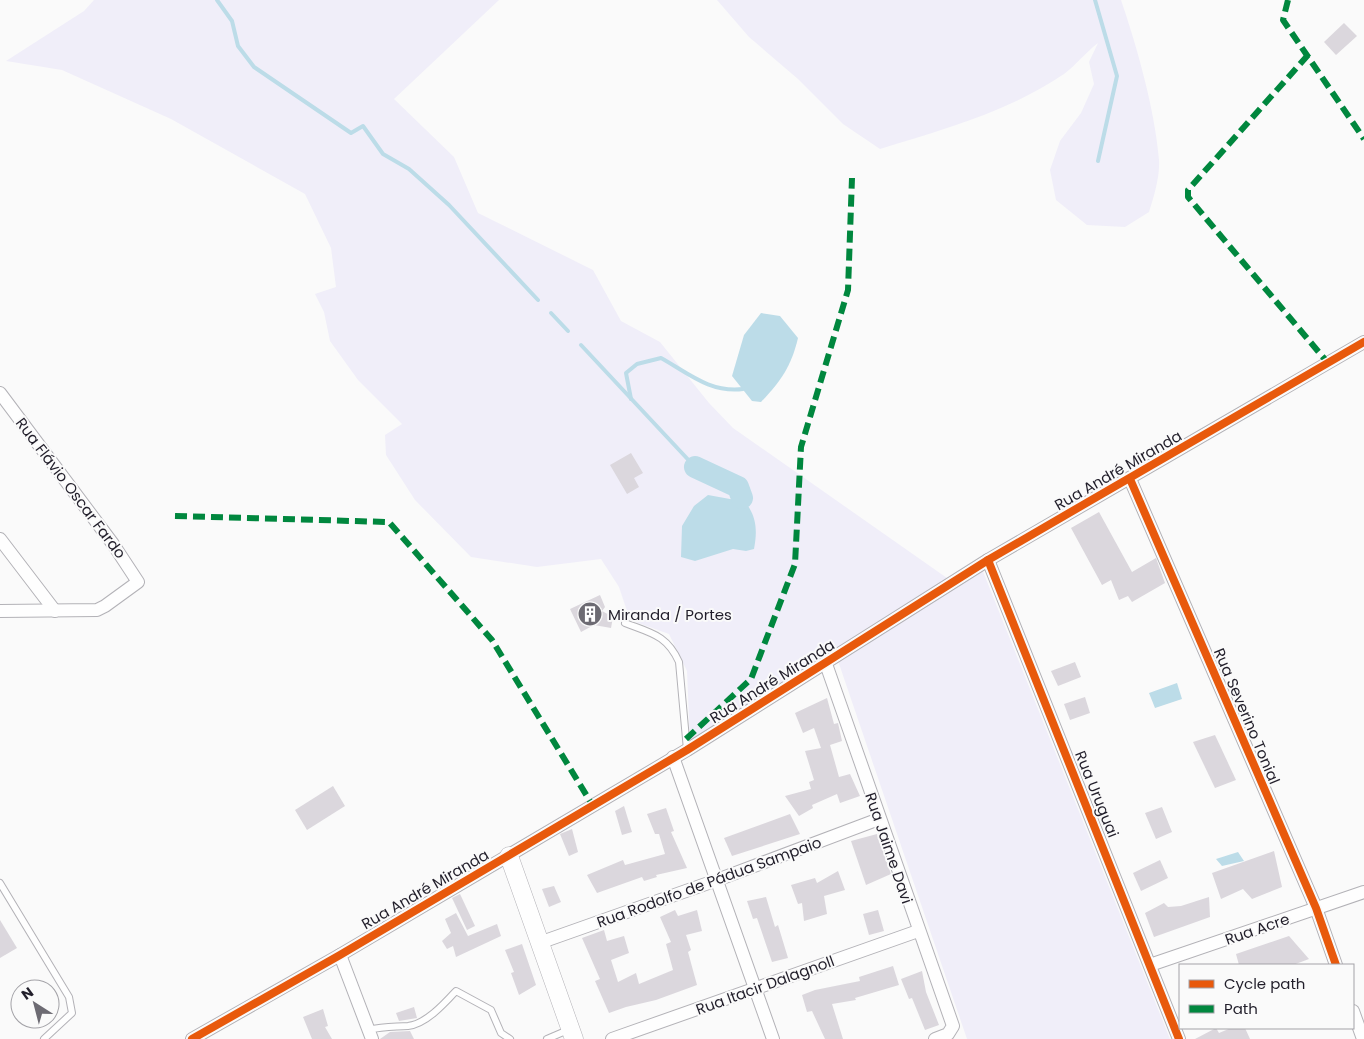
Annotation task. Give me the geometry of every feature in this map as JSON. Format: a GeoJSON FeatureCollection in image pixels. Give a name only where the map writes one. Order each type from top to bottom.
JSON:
{"type":"FeatureCollection","features":[{"type":"Feature","properties":{"kind":"street","name":"Rua André Miranda"},"geometry":{"type":"LineString","coordinates":[[192,1039],[340,955],[687,750],[988,560],[1364,342]]}},
{"type":"Feature","properties":{"kind":"street","name":"Rua Flávio Oscar Fardo"},"geometry":{"type":"LineString","coordinates":[[0,393],[138,580],[137,585],[97,610],[55,611]]}},
{"type":"Feature","properties":{"kind":"street","name":"Rua Severino Tonial"},"geometry":{"type":"LineString","coordinates":[[1130,479],[1316,908],[1336,964]]}},
{"type":"Feature","properties":{"kind":"street"},"geometry":{"type":"LineString","coordinates":[[0,539],[55,611]]}},
{"type":"Feature","properties":{"kind":"street","name":"Rua Uruguai"},"geometry":{"type":"LineString","coordinates":[[988,560],[1179,1039]]}},
{"type":"Feature","properties":{"kind":"street"},"geometry":{"type":"LineString","coordinates":[[0,611],[55,611]]}},
{"type":"Feature","properties":{"kind":"street","name":"Rua Jaime Davi"},"geometry":{"type":"LineString","coordinates":[[826,664],[918,931],[953,1026],[951,1032],[935,1039]]}},
{"type":"Feature","properties":{"kind":"street"},"geometry":{"type":"LineString","coordinates":[[673,757],[774,1039]]}},
{"type":"Feature","properties":{"kind":"street","name":"Rua Rodolfo de Pádua Sampaio"},"geometry":{"type":"LineString","coordinates":[[539,944],[879,819]]}},
{"type":"Feature","properties":{"kind":"street"},"geometry":{"type":"LineString","coordinates":[[509,856],[572,1034]]}},
{"type":"Feature","properties":{"kind":"street","name":"Rua Acre"},"geometry":{"type":"LineString","coordinates":[[1150,965],[1364,892]]}},
{"type":"Feature","properties":{"kind":"street","name":"Rua Itacir Dalagnoll"},"geometry":{"type":"LineString","coordinates":[[612,1039],[918,931]]}},
{"type":"Feature","properties":{"kind":"street"},"geometry":{"type":"LineString","coordinates":[[340,955],[370,1035]]}},
{"type":"Feature","properties":{"kind":"street"},"geometry":{"type":"LineString","coordinates":[[1354,1014],[1363,1039]]}},
{"type":"Feature","properties":{"kind":"lane"},"geometry":{"type":"LineString","coordinates":[[625,623],[664,638],[674,650],[679,662],[687,750]]}},
{"type":"Feature","properties":{"kind":"lane"},"geometry":{"type":"LineString","coordinates":[[0,883],[69,997],[72,1013],[44,1039]]}},
{"type":"Feature","properties":{"kind":"lane"},"geometry":{"type":"LineString","coordinates":[[370,1035],[384,1026],[410,1026],[425,1020],[456,991],[491,1010],[501,1033],[510,1039]]}},
{"type":"Feature","properties":{"kind":"lane"},"geometry":{"type":"LineString","coordinates":[[547,1039],[572,1034]]}},
{"type":"Feature","properties":{"kind":"shaded area"},"geometry":{"type":"Polygon","coordinates":[[[94,0],[499,0],[394,99],[454,157],[478,213],[593,270],[621,321],[660,342],[709,403],[733,428],[947,578],[978,559],[1170,1039],[967,1039],[835,652],[690,743],[687,671],[669,634],[630,620],[619,587],[601,559],[537,567],[471,557],[415,500],[386,455],[385,435],[402,424],[358,380],[330,341],[324,312],[315,294],[336,287],[331,248],[305,194],[171,119],[62,70],[6,61],[84,11],[94,0]]]}},
{"type":"Feature","properties":{"kind":"shaded area"},"geometry":{"type":"Polygon","coordinates":[[[717,0],[1121,0],[1144,79],[1157,141],[1159,173],[1149,212],[1125,227],[1087,225],[1056,200],[1050,170],[1060,141],[1081,113],[1094,84],[1089,62],[1098,43],[1064,74],[1021,99],[975,118],[880,149],[843,124],[798,79],[749,37],[717,0]]]}},
{"type":"Feature","properties":{"kind":"water"},"geometry":{"type":"Polygon","coordinates":[[[761,313],[780,316],[798,338],[784,373],[761,402],[752,401],[732,376],[744,335],[761,313]]]}},
{"type":"Feature","properties":{"kind":"water"},"geometry":{"type":"Polygon","coordinates":[[[708,495],[741,501],[742,498],[747,504],[755,522],[754,549],[746,551],[733,549],[695,561],[681,557],[682,526],[694,506],[708,495]]]}},
{"type":"Feature","properties":{"kind":"water"},"geometry":{"type":"Polygon","coordinates":[[[1177,683],[1182,699],[1155,708],[1149,693],[1177,683]]]}},
{"type":"Feature","properties":{"kind":"water"},"geometry":{"type":"Polygon","coordinates":[[[1238,852],[1244,861],[1222,866],[1216,859],[1238,852]]]}},
{"type":"Feature","properties":{"kind":"building"},"geometry":{"type":"Polygon","coordinates":[[[1344,23],[1357,36],[1336,55],[1324,42],[1344,23]]]}},
{"type":"Feature","properties":{"kind":"building"},"geometry":{"type":"Polygon","coordinates":[[[631,453],[643,473],[634,478],[639,487],[627,494],[610,465],[631,453]]]}},
{"type":"Feature","properties":{"kind":"building"},"geometry":{"type":"Polygon","coordinates":[[[1099,512],[1132,572],[1156,558],[1165,583],[1132,602],[1128,596],[1119,600],[1111,580],[1102,585],[1071,528],[1099,512]]]}},
{"type":"Feature","properties":{"kind":"building","name":"Miranda / Portes"},"geometry":{"type":"Polygon","coordinates":[[[600,595],[605,607],[602,611],[613,617],[611,628],[594,625],[581,632],[570,609],[600,595]]]}},
{"type":"Feature","properties":{"kind":"building"},"geometry":{"type":"Polygon","coordinates":[[[1075,662],[1081,677],[1058,686],[1051,671],[1075,662]]]}},
{"type":"Feature","properties":{"kind":"building"},"geometry":{"type":"Polygon","coordinates":[[[1085,697],[1090,713],[1070,720],[1064,704],[1085,697]]]}},
{"type":"Feature","properties":{"kind":"building"},"geometry":{"type":"Polygon","coordinates":[[[827,698],[834,724],[838,723],[842,741],[830,745],[839,777],[850,774],[860,796],[840,803],[837,794],[812,805],[813,808],[799,816],[785,796],[811,789],[809,782],[814,780],[805,751],[821,748],[814,728],[803,733],[795,713],[827,698]]]}},
{"type":"Feature","properties":{"kind":"building"},"geometry":{"type":"Polygon","coordinates":[[[1215,735],[1236,780],[1215,788],[1193,742],[1215,735]]]}},
{"type":"Feature","properties":{"kind":"building"},"geometry":{"type":"Polygon","coordinates":[[[333,786],[345,806],[307,830],[295,810],[333,786]]]}},
{"type":"Feature","properties":{"kind":"building"},"geometry":{"type":"Polygon","coordinates":[[[624,806],[632,832],[622,835],[615,811],[624,806]]]}},
{"type":"Feature","properties":{"kind":"building"},"geometry":{"type":"Polygon","coordinates":[[[1162,807],[1172,832],[1156,839],[1145,813],[1162,807]]]}},
{"type":"Feature","properties":{"kind":"building"},"geometry":{"type":"Polygon","coordinates":[[[666,808],[674,831],[671,832],[687,868],[656,875],[657,877],[644,881],[642,877],[597,893],[587,875],[623,860],[625,865],[665,854],[659,834],[655,834],[647,814],[666,808]]]}},
{"type":"Feature","properties":{"kind":"building"},"geometry":{"type":"Polygon","coordinates":[[[790,814],[800,834],[732,856],[724,838],[790,814]]]}},
{"type":"Feature","properties":{"kind":"building"},"geometry":{"type":"Polygon","coordinates":[[[572,829],[578,852],[569,856],[560,834],[572,829]]]}},
{"type":"Feature","properties":{"kind":"building"},"geometry":{"type":"Polygon","coordinates":[[[877,834],[891,874],[866,885],[851,841],[877,834]]]}},
{"type":"Feature","properties":{"kind":"building"},"geometry":{"type":"Polygon","coordinates":[[[1274,851],[1282,887],[1252,899],[1243,889],[1221,899],[1212,873],[1274,851]]]}},
{"type":"Feature","properties":{"kind":"building"},"geometry":{"type":"Polygon","coordinates":[[[1160,860],[1168,878],[1141,891],[1133,873],[1160,860]]]}},
{"type":"Feature","properties":{"kind":"building"},"geometry":{"type":"Polygon","coordinates":[[[838,871],[845,890],[824,896],[827,914],[804,921],[802,903],[798,904],[791,885],[815,878],[817,883],[838,871]]]}},
{"type":"Feature","properties":{"kind":"building"},"geometry":{"type":"Polygon","coordinates":[[[554,886],[561,902],[549,907],[542,889],[554,886]]]}},
{"type":"Feature","properties":{"kind":"building"},"geometry":{"type":"Polygon","coordinates":[[[460,894],[475,926],[467,930],[452,898],[460,894]]]}},
{"type":"Feature","properties":{"kind":"building"},"geometry":{"type":"Polygon","coordinates":[[[766,897],[775,927],[778,925],[788,958],[772,962],[757,918],[753,919],[747,901],[766,897]]]}},
{"type":"Feature","properties":{"kind":"building"},"geometry":{"type":"Polygon","coordinates":[[[1209,897],[1210,917],[1154,937],[1145,913],[1164,903],[1168,907],[1181,906],[1209,897]]]}},
{"type":"Feature","properties":{"kind":"building"},"geometry":{"type":"Polygon","coordinates":[[[675,910],[678,916],[697,910],[702,931],[686,935],[691,950],[688,952],[697,985],[656,1000],[609,1013],[595,981],[600,979],[582,938],[604,930],[607,941],[624,936],[629,953],[611,960],[618,982],[636,973],[639,984],[673,970],[666,944],[671,942],[660,917],[675,910]]]}},
{"type":"Feature","properties":{"kind":"building"},"geometry":{"type":"Polygon","coordinates":[[[878,910],[884,931],[869,935],[863,914],[878,910]]]}},
{"type":"Feature","properties":{"kind":"building"},"geometry":{"type":"Polygon","coordinates":[[[456,913],[468,936],[497,924],[501,936],[456,957],[453,946],[447,949],[442,941],[451,933],[445,919],[456,913]]]}},
{"type":"Feature","properties":{"kind":"building"},"geometry":{"type":"Polygon","coordinates":[[[0,920],[17,948],[0,958],[0,920]]]}},
{"type":"Feature","properties":{"kind":"building"},"geometry":{"type":"Polygon","coordinates":[[[1289,936],[1309,959],[1296,964],[1239,964],[1236,954],[1289,936]]]}},
{"type":"Feature","properties":{"kind":"building"},"geometry":{"type":"Polygon","coordinates":[[[522,944],[536,985],[519,995],[511,973],[514,972],[505,950],[522,944]]]}},
{"type":"Feature","properties":{"kind":"building"},"geometry":{"type":"Polygon","coordinates":[[[893,966],[899,985],[855,998],[856,1000],[832,1004],[843,1039],[825,1039],[812,1011],[807,1012],[802,995],[815,990],[860,981],[859,977],[893,966]]]}},
{"type":"Feature","properties":{"kind":"building"},"geometry":{"type":"Polygon","coordinates":[[[922,971],[926,992],[939,1025],[925,1030],[912,998],[909,999],[901,979],[922,971]]]}},
{"type":"Feature","properties":{"kind":"building"},"geometry":{"type":"Polygon","coordinates":[[[414,1007],[417,1018],[399,1021],[396,1013],[414,1007]]]}},
{"type":"Feature","properties":{"kind":"building"},"geometry":{"type":"Polygon","coordinates":[[[323,1009],[328,1026],[325,1027],[332,1039],[312,1039],[303,1017],[323,1009]]]}},
{"type":"Feature","properties":{"kind":"building"},"geometry":{"type":"Polygon","coordinates":[[[1214,1029],[1217,1029],[1219,1033],[1229,1029],[1245,1029],[1250,1039],[1195,1039],[1214,1029]]]}},
{"type":"Feature","properties":{"kind":"building"},"geometry":{"type":"Polygon","coordinates":[[[410,1031],[414,1039],[380,1039],[390,1032],[410,1031]]]}},
{"type":"Feature","properties":{"kind":"waterway"},"geometry":{"type":"LineString","coordinates":[[217,0],[232,21],[238,46],[254,67],[351,133],[363,126],[383,154],[409,169],[449,205],[538,300]]}},
{"type":"Feature","properties":{"kind":"waterway"},"geometry":{"type":"LineString","coordinates":[[1095,0],[1117,76],[1098,161]]}},
{"type":"Feature","properties":{"kind":"waterway"},"geometry":{"type":"LineString","coordinates":[[551,313],[568,331]]}},
{"type":"Feature","properties":{"kind":"waterway"},"geometry":{"type":"LineString","coordinates":[[581,345],[695,467]]}},
{"type":"Feature","properties":{"kind":"waterway"},"geometry":{"type":"LineString","coordinates":[[631,399],[626,373],[637,364],[661,358],[710,385],[720,388],[743,389]]}},
{"type":"Feature","properties":{"kind":"waterway"},"geometry":{"type":"LineString","coordinates":[[695,467],[738,487],[742,498]]}},
{"type":"Feature","properties":{"kind":"marked path"},"geometry":{"type":"LineString","coordinates":[[1288,0],[1283,20],[1364,139]]}},
{"type":"Feature","properties":{"kind":"marked path"},"geometry":{"type":"LineString","coordinates":[[1308,55],[1188,190],[1188,197],[1328,363]]}},
{"type":"Feature","properties":{"kind":"marked path"},"geometry":{"type":"LineString","coordinates":[[686,739],[751,679],[795,564],[801,447],[848,290],[852,178]]}},
{"type":"Feature","properties":{"kind":"marked path"},"geometry":{"type":"LineString","coordinates":[[175,516],[389,522],[492,640],[593,806]]}},
{"type":"Feature","properties":{"kind":"cycle path"},"geometry":{"type":"LineString","coordinates":[[192,1039],[340,955],[687,750],[988,560],[1364,342]]}},
{"type":"Feature","properties":{"kind":"cycle path"},"geometry":{"type":"LineString","coordinates":[[1130,479],[1316,908],[1336,964]]}},
{"type":"Feature","properties":{"kind":"cycle path"},"geometry":{"type":"LineString","coordinates":[[988,560],[1179,1039]]}},
{"type":"Feature","properties":{"kind":"place","name":"Miranda / Portes"},"geometry":{"type":"Point","coordinates":[590,614]}}]}
